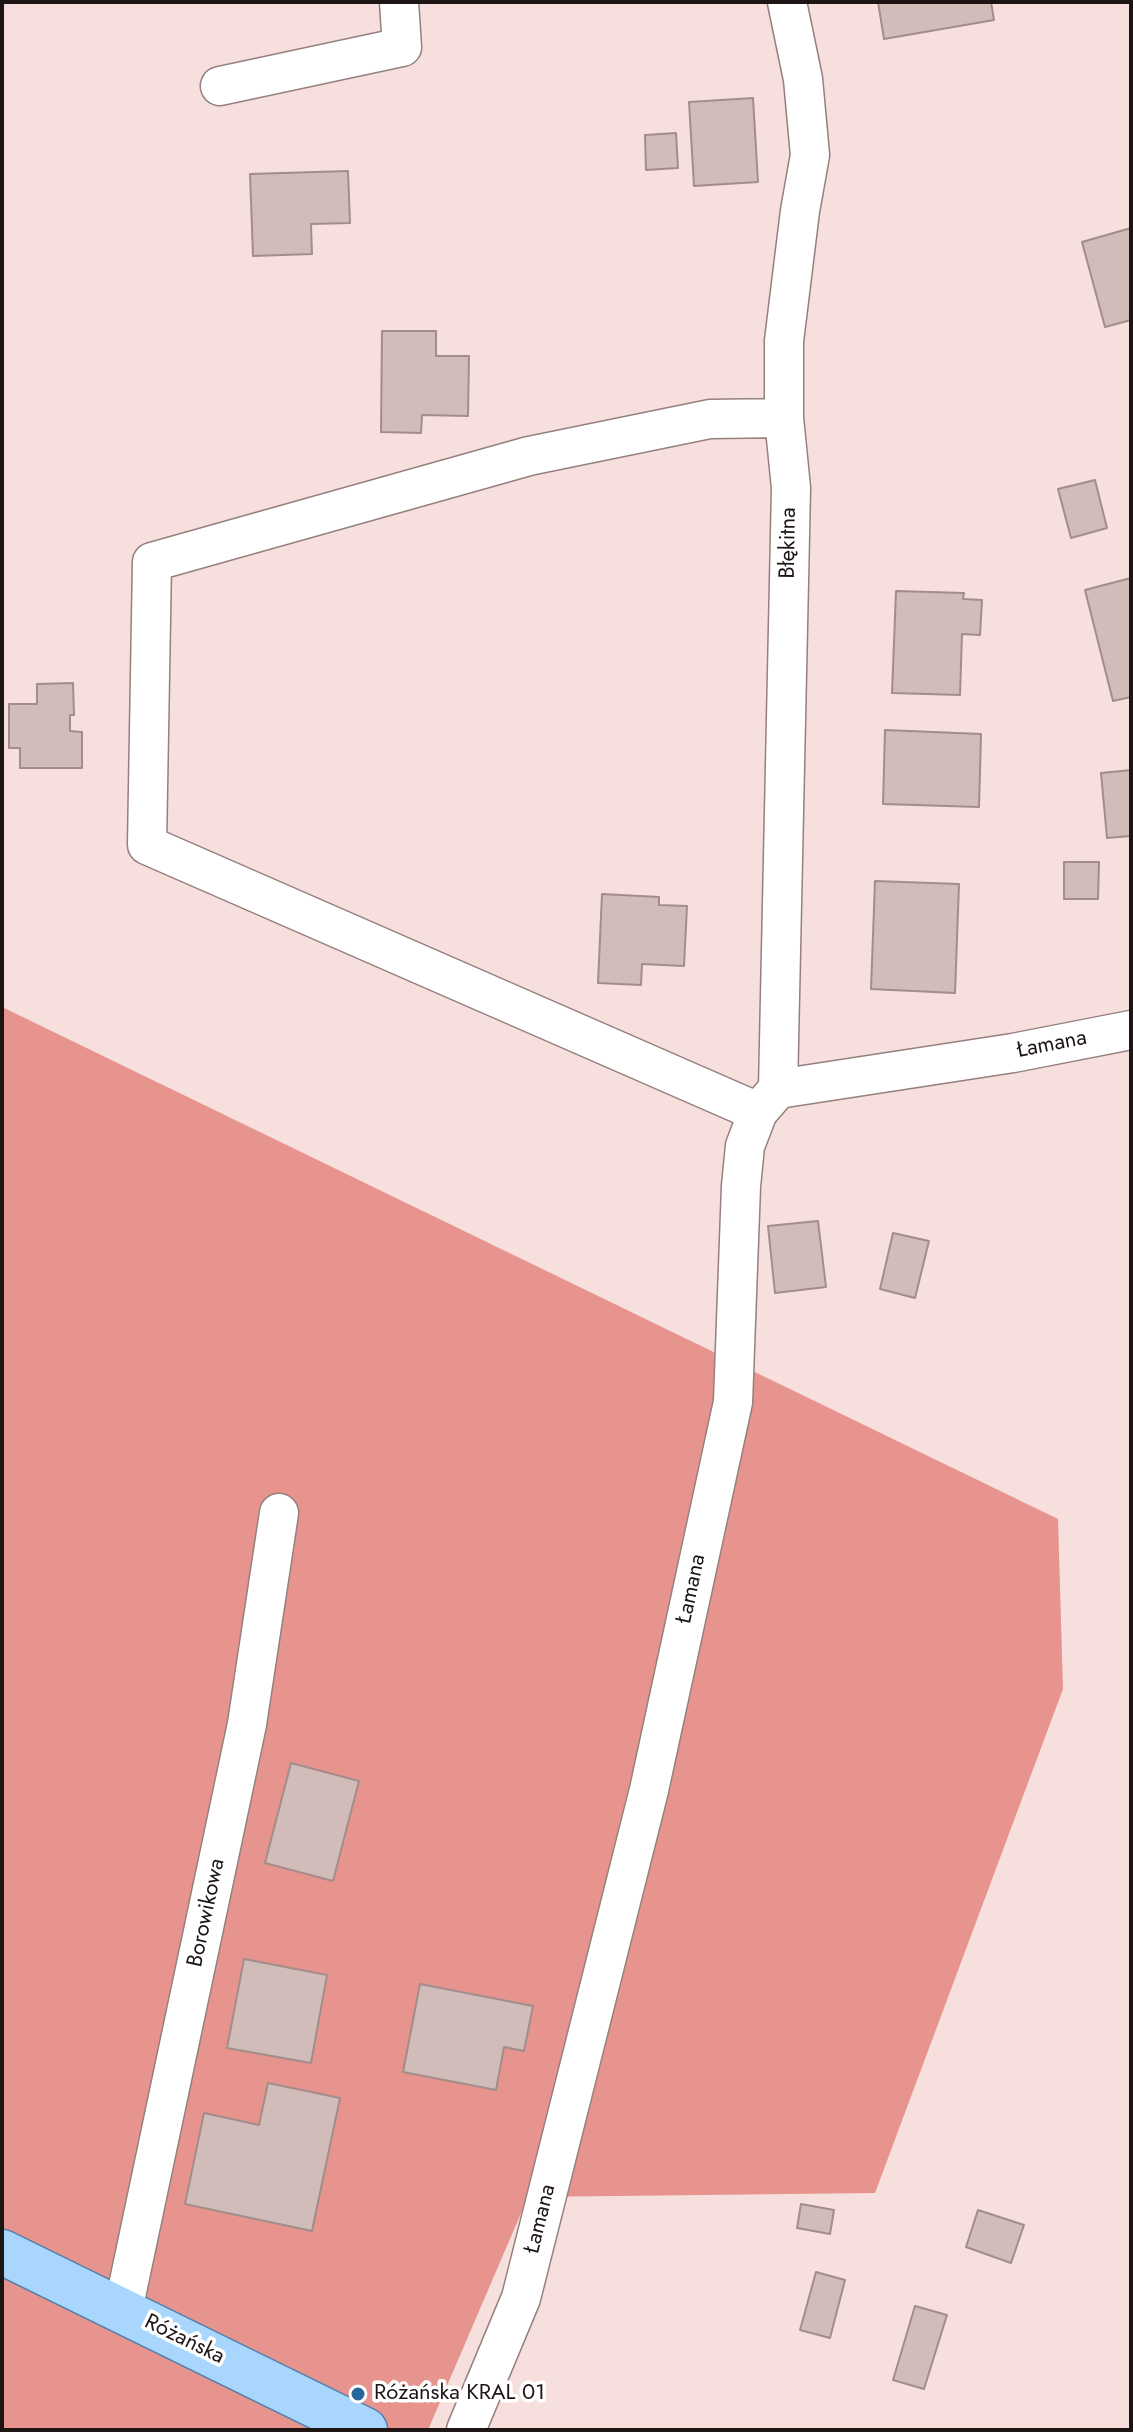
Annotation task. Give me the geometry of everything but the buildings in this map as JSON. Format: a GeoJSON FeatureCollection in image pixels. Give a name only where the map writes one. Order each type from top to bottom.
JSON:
{"type":"FeatureCollection","features":[{"type":"Feature","properties":{"kind":"main road","name":"Różańska"},"geometry":{"type":"LineString","coordinates":[[2,2252],[365,2430]]}},
{"type":"Feature","properties":{"kind":"street"},"geometry":{"type":"LineString","coordinates":[[220,86],[402,47],[399,2]]}},
{"type":"Feature","properties":{"kind":"street","name":"Błękitna"},"geometry":{"type":"LineString","coordinates":[[768,1100],[791,488],[784,418],[784,341],[810,155],[803,79],[787,2]]}},
{"type":"Feature","properties":{"kind":"street"},"geometry":{"type":"LineString","coordinates":[[768,1100],[147,845],[152,562],[529,456],[710,419],[784,418]]}},
{"type":"Feature","properties":{"kind":"street","name":"Łamana"},"geometry":{"type":"LineString","coordinates":[[466,2430],[521,2298],[649,1790],[733,1402],[745,1146],[768,1100],[1131,1030]]}},
{"type":"Feature","properties":{"kind":"street","name":"Borowikowa"},"geometry":{"type":"LineString","coordinates":[[123,2310],[247,1724],[279,1513]]}},
{"type":"Feature","properties":{"kind":"shaded area"},"geometry":{"type":"Polygon","coordinates":[[[2,1007],[1058,1519],[1063,1689],[875,2193],[528,2197],[428,2430],[2,2430],[2,1007]]]}},
{"type":"Feature","properties":{"kind":"place","name":"Różańska KRAL 01"},"geometry":{"type":"Point","coordinates":[358,2394]}}]}
